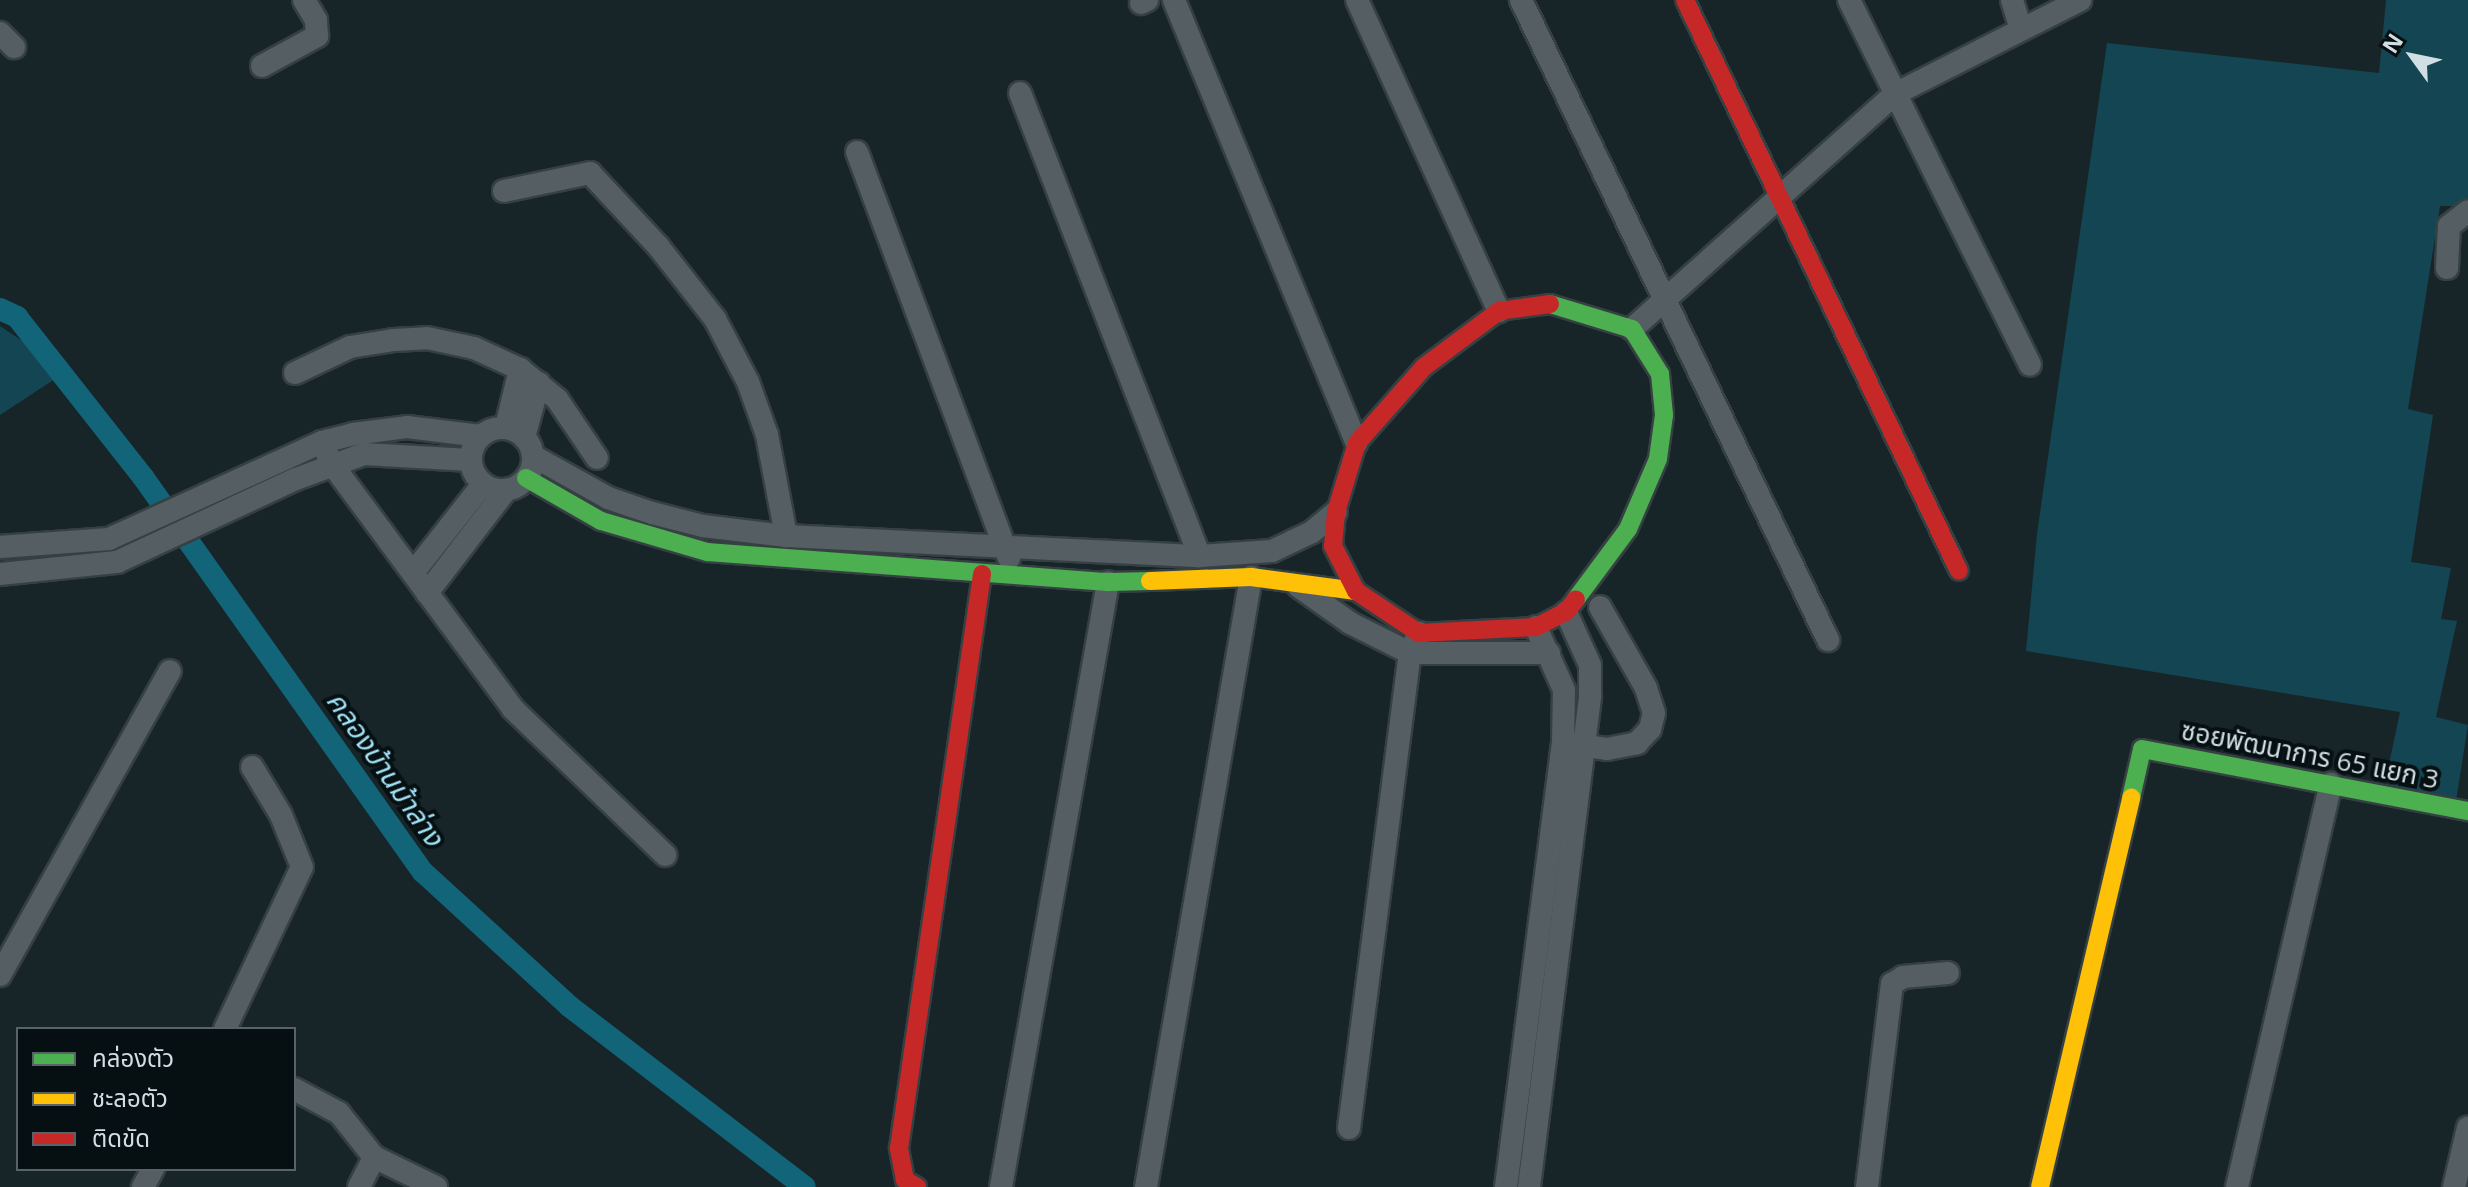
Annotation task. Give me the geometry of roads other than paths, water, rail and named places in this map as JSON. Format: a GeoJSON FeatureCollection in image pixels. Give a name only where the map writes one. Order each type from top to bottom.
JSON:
{"type":"FeatureCollection","features":[{"type":"Feature","properties":{"kind":"street"},"geometry":{"type":"LineString","coordinates":[[262,66],[317,36],[316,20],[304,0]]}},
{"type":"Feature","properties":{"kind":"street"},"geometry":{"type":"LineString","coordinates":[[1174,0],[1357,443]]}},
{"type":"Feature","properties":{"kind":"street"},"geometry":{"type":"LineString","coordinates":[[1357,0],[1499,311]]}},
{"type":"Feature","properties":{"kind":"street"},"geometry":{"type":"LineString","coordinates":[[1521,0],[1668,298],[1828,640]]}},
{"type":"Feature","properties":{"kind":"street"},"geometry":{"type":"LineString","coordinates":[[1685,0],[1959,571]]}},
{"type":"Feature","properties":{"kind":"street"},"geometry":{"type":"LineString","coordinates":[[1849,0],[2030,364]]}},
{"type":"Feature","properties":{"kind":"street"},"geometry":{"type":"LineString","coordinates":[[2012,0],[2021,30]]}},
{"type":"Feature","properties":{"kind":"street"},"geometry":{"type":"LineString","coordinates":[[1632,329],[1895,94],[2080,0]]}},
{"type":"Feature","properties":{"kind":"street"},"geometry":{"type":"LineString","coordinates":[[1020,93],[1200,556]]}},
{"type":"Feature","properties":{"kind":"street"},"geometry":{"type":"LineString","coordinates":[[857,152],[1014,576]]}},
{"type":"Feature","properties":{"kind":"street"},"geometry":{"type":"LineString","coordinates":[[504,191],[590,173],[658,246],[715,319],[748,382],[767,435],[786,536]]}},
{"type":"Feature","properties":{"kind":"street"},"geometry":{"type":"LineString","coordinates":[[2447,268],[2449,226],[2468,211]]}},
{"type":"Feature","properties":{"kind":"street"},"geometry":{"type":"LineString","coordinates":[[1550,304],[1632,329],[1660,374],[1664,415],[1658,459],[1628,529],[1566,612],[1536,627],[1415,643],[1356,591],[1333,546],[1336,512],[1357,443],[1424,367],[1499,311],[1550,304]]}},
{"type":"Feature","properties":{"kind":"street"},"geometry":{"type":"LineString","coordinates":[[295,373],[350,347],[427,338],[474,348],[520,369],[539,383],[571,415],[597,458]]}},
{"type":"Feature","properties":{"kind":"street"},"geometry":{"type":"LineString","coordinates":[[520,369],[522,450],[601,521],[707,552],[1108,582],[1251,577],[1356,591]]}},
{"type":"Feature","properties":{"kind":"street"},"geometry":{"type":"LineString","coordinates":[[427,593],[506,490],[522,450],[539,383]]}},
{"type":"Feature","properties":{"kind":"street"},"geometry":{"type":"LineString","coordinates":[[0,547],[109,539],[322,442],[407,427],[480,436],[522,450],[608,498],[652,513],[703,526],[786,536],[1200,556],[1272,551],[1312,532],[1336,512]]}},
{"type":"Feature","properties":{"kind":"street"},"geometry":{"type":"LineString","coordinates":[[470,460],[480,436]]}},
{"type":"Feature","properties":{"kind":"street"},"geometry":{"type":"LineString","coordinates":[[322,442],[332,464],[513,709],[665,855]]}},
{"type":"Feature","properties":{"kind":"street"},"geometry":{"type":"LineString","coordinates":[[0,574],[117,562],[332,464],[364,454],[470,460]]}},
{"type":"Feature","properties":{"kind":"street"},"geometry":{"type":"LineString","coordinates":[[470,460],[483,484],[506,490]]}},
{"type":"Feature","properties":{"kind":"street"},"geometry":{"type":"LineString","coordinates":[[413,573],[483,484]]}},
{"type":"Feature","properties":{"kind":"street"},"geometry":{"type":"LineString","coordinates":[[917,1187],[905,1180],[899,1148],[982,574]]}},
{"type":"Feature","properties":{"kind":"street"},"geometry":{"type":"LineString","coordinates":[[1146,1187],[1251,577]]}},
{"type":"Feature","properties":{"kind":"street"},"geometry":{"type":"LineString","coordinates":[[1001,1187],[1108,582]]}},
{"type":"Feature","properties":{"kind":"street"},"geometry":{"type":"LineString","coordinates":[[1297,585],[1350,623],[1415,643],[1549,653]]}},
{"type":"Feature","properties":{"kind":"street"},"geometry":{"type":"LineString","coordinates":[[1574,744],[1607,749],[1637,743],[1650,729],[1654,713],[1646,688],[1600,607]]}},
{"type":"Feature","properties":{"kind":"street"},"geometry":{"type":"LineString","coordinates":[[1506,1187],[1574,744],[1590,665],[1566,612]]}},
{"type":"Feature","properties":{"kind":"street"},"geometry":{"type":"LineString","coordinates":[[1529,1187],[1574,744],[1564,690],[1536,627]]}},
{"type":"Feature","properties":{"kind":"street"},"geometry":{"type":"LineString","coordinates":[[1349,1128],[1415,643]]}},
{"type":"Feature","properties":{"kind":"street"},"geometry":{"type":"LineString","coordinates":[[0,975],[170,671]]}},
{"type":"Feature","properties":{"kind":"street","name":"ซอยพัฒนาการ 65 แยก 3"},"geometry":{"type":"LineString","coordinates":[[2040,1187],[2142,749],[2468,811]]}},
{"type":"Feature","properties":{"kind":"street"},"geometry":{"type":"LineString","coordinates":[[226,1027],[302,867],[281,815],[252,767]]}},
{"type":"Feature","properties":{"kind":"street"},"geometry":{"type":"LineString","coordinates":[[2237,1187],[2331,784]]}},
{"type":"Feature","properties":{"kind":"street"},"geometry":{"type":"LineString","coordinates":[[1867,1187],[1892,984],[1903,977],[1948,973]]}},
{"type":"Feature","properties":{"kind":"street"},"geometry":{"type":"LineString","coordinates":[[296,1090],[339,1113],[374,1157],[436,1187]]}},
{"type":"Feature","properties":{"kind":"street"},"geometry":{"type":"LineString","coordinates":[[2454,1187],[2468,1128]]}},
{"type":"Feature","properties":{"kind":"street"},"geometry":{"type":"LineString","coordinates":[[359,1187],[374,1157]]}},
{"type":"Feature","properties":{"kind":"waterway","name":"คลองบ้านม้าล่าง"},"geometry":{"type":"LineString","coordinates":[[0,309],[17,317],[143,477],[423,872],[569,1006],[805,1187]]}}]}
